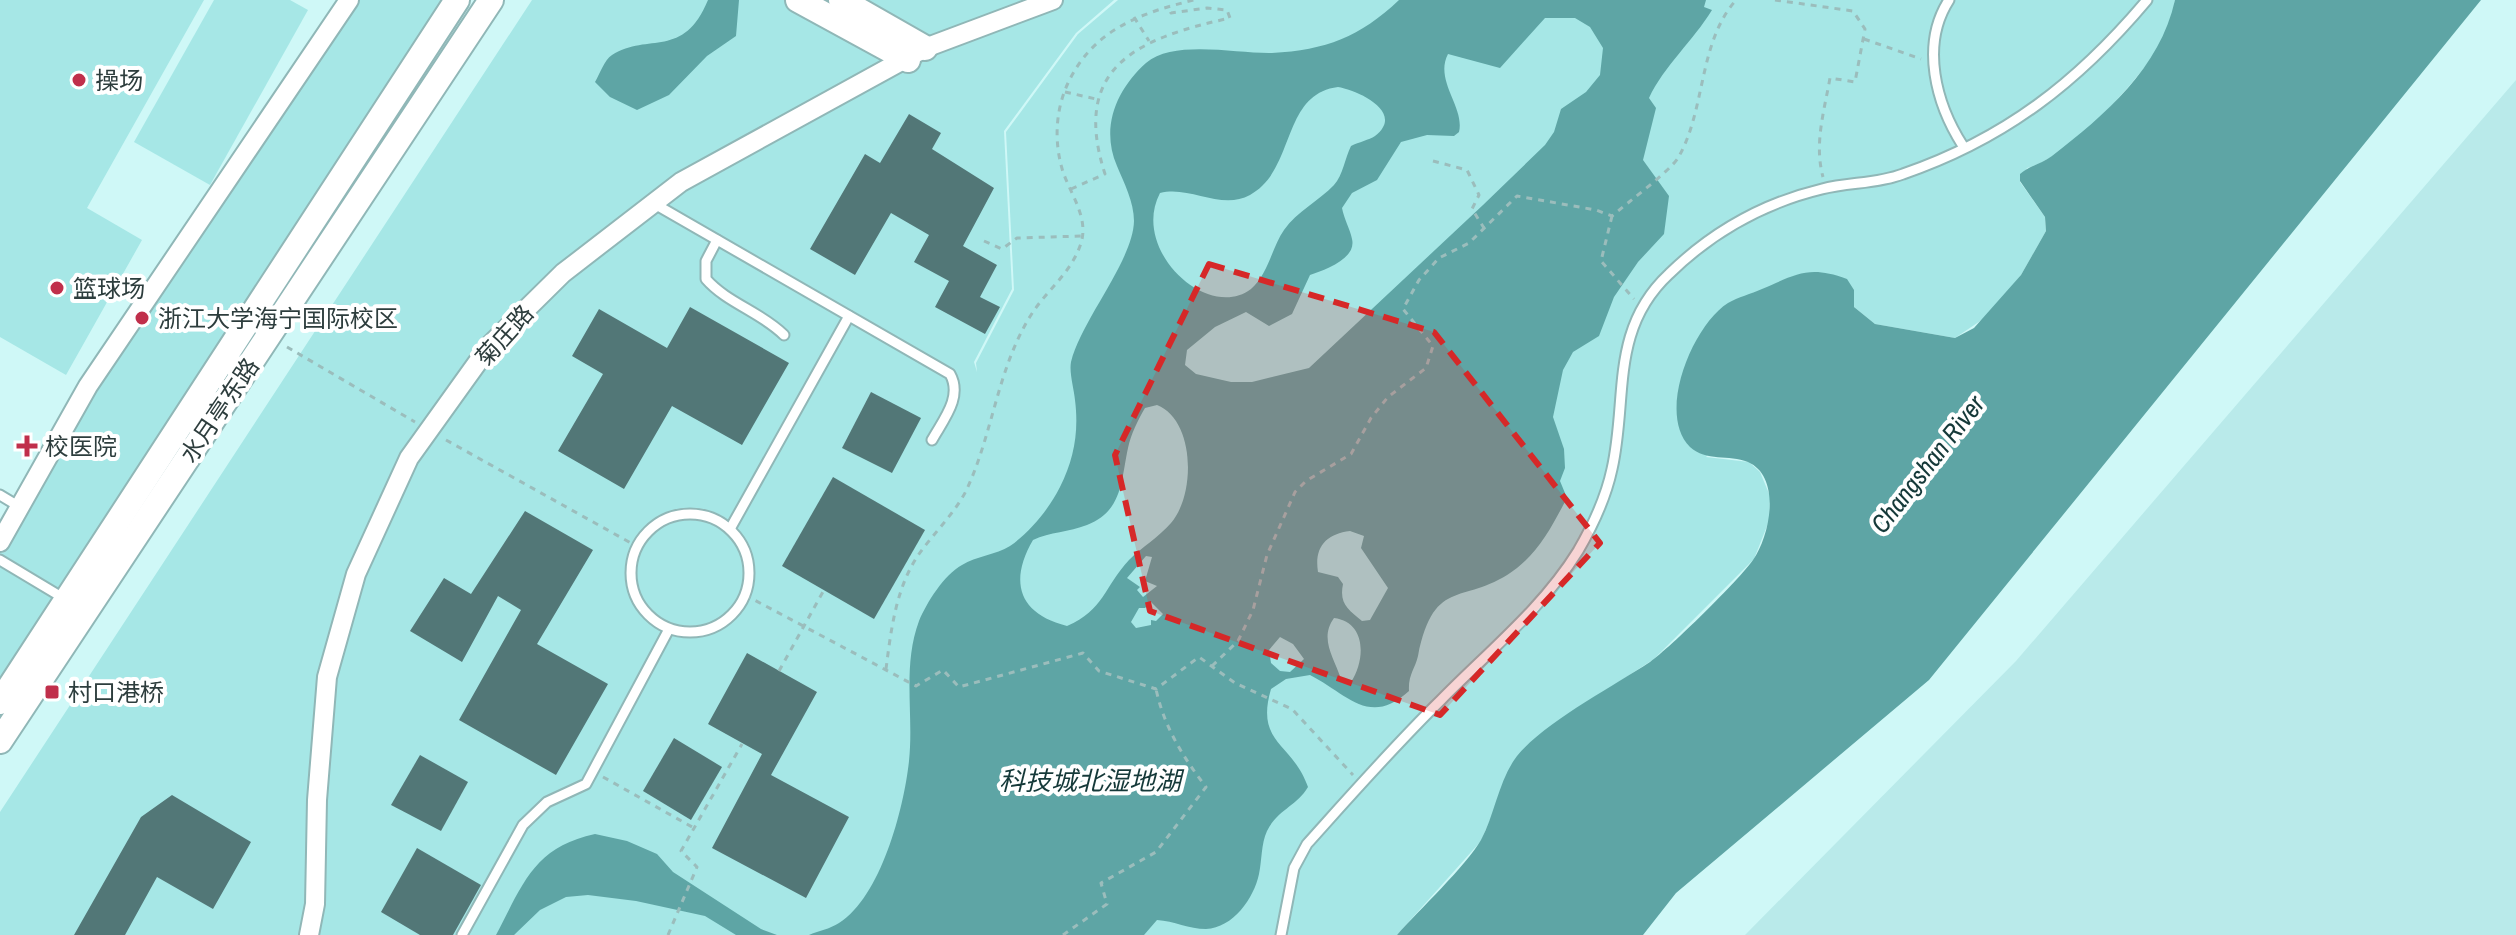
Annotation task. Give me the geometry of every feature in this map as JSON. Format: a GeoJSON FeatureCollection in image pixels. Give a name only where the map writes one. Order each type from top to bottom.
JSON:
{"type":"FeatureCollection","features":[{"type":"Feature","properties":{"kind":"main road","name":"水月亭东路"},"geometry":{"type":"LineString","coordinates":[[0,702],[457,0]]}},
{"type":"Feature","properties":{"kind":"main road","name":"水月亭东路"},"geometry":{"type":"LineString","coordinates":[[0,741],[491,0]]}},
{"type":"Feature","properties":{"kind":"main road"},"geometry":{"type":"LineString","coordinates":[[841,0],[917,54]]}},
{"type":"Feature","properties":{"kind":"main road"},"geometry":{"type":"LineString","coordinates":[[800,1],[917,54]]}},
{"type":"Feature","properties":{"kind":"street"},"geometry":{"type":"LineString","coordinates":[[0,542],[88,386],[349,0]]}},
{"type":"Feature","properties":{"kind":"street","name":"菊庄路"},"geometry":{"type":"LineString","coordinates":[[309,935],[315,904],[317,800],[327,677],[356,574],[409,458],[490,345],[563,273],[681,182],[917,54],[1043,2]]}},
{"type":"Feature","properties":{"kind":"lane"},"geometry":{"type":"LineString","coordinates":[[1949,0],[1934,35],[1932,63],[1949,119],[1963,146]]}},
{"type":"Feature","properties":{"kind":"lane"},"geometry":{"type":"LineString","coordinates":[[1281,935],[1294,868],[1307,844],[1362,782],[1527,615],[1561,577],[1579,549],[1596,515],[1612,469],[1619,388],[1628,340],[1641,308],[1668,275],[1716,234],[1761,209],[1825,188],[1900,176],[2017,120],[2086,68],[2147,0]]}},
{"type":"Feature","properties":{"kind":"lane"},"geometry":{"type":"LineString","coordinates":[[653,203],[950,374],[956,384],[954,398],[932,440]]}},
{"type":"Feature","properties":{"kind":"lane"},"geometry":{"type":"LineString","coordinates":[[717,240],[706,261],[706,279],[714,288],[769,320],[784,335]]}},
{"type":"Feature","properties":{"kind":"lane"},"geometry":{"type":"LineString","coordinates":[[730,529],[849,316]]}},
{"type":"Feature","properties":{"kind":"lane"},"geometry":{"type":"LineString","coordinates":[[0,495],[20,507]]}},
{"type":"Feature","properties":{"kind":"lane"},"geometry":{"type":"LineString","coordinates":[[693,514],[713,518],[730,529],[743,545],[749,564],[745,595],[730,618],[714,628],[695,632],[669,629],[645,611],[635,595],[631,576],[638,547],[655,525],[674,516],[693,514]]}},
{"type":"Feature","properties":{"kind":"lane"},"geometry":{"type":"LineString","coordinates":[[0,560],[68,600]]}},
{"type":"Feature","properties":{"kind":"lane"},"geometry":{"type":"LineString","coordinates":[[462,935],[523,825],[547,802],[586,784],[669,629]]}},
{"type":"Feature","properties":{"kind":"path"},"geometry":{"type":"LineString","coordinates":[[886,669],[891,629],[907,574],[965,491],[988,433],[999,385],[1020,337],[1031,314],[1065,274],[1083,236],[1080,211],[1063,170],[1056,130],[1065,92],[1083,59],[1101,38],[1134,17],[1194,0]]}},
{"type":"Feature","properties":{"kind":"path"},"geometry":{"type":"LineString","coordinates":[[1641,308],[1601,261],[1612,216],[1676,161],[1689,135],[1711,50],[1736,0]]}},
{"type":"Feature","properties":{"kind":"path"},"geometry":{"type":"LineString","coordinates":[[1775,0],[1853,11],[1865,29],[1855,82],[1830,78],[1818,157],[1825,188]]}},
{"type":"Feature","properties":{"kind":"path"},"geometry":{"type":"LineString","coordinates":[[1815,0],[1817,6]]}},
{"type":"Feature","properties":{"kind":"path"},"geometry":{"type":"LineString","coordinates":[[1070,189],[1105,174],[1094,133],[1098,100],[1107,78],[1132,52],[1149,42],[1180,29],[1230,18],[1227,10],[1207,8],[1171,13],[1169,6]]}},
{"type":"Feature","properties":{"kind":"path"},"geometry":{"type":"LineString","coordinates":[[1134,17],[1149,42]]}},
{"type":"Feature","properties":{"kind":"path"},"geometry":{"type":"LineString","coordinates":[[1863,38],[1932,63]]}},
{"type":"Feature","properties":{"kind":"path"},"geometry":{"type":"LineString","coordinates":[[1065,92],[1098,100]]}},
{"type":"Feature","properties":{"kind":"path"},"geometry":{"type":"LineString","coordinates":[[1433,161],[1467,170],[1479,195],[1472,209],[1484,228]]}},
{"type":"Feature","properties":{"kind":"path"},"geometry":{"type":"LineString","coordinates":[[1212,666],[1238,641],[1253,610],[1267,555],[1295,492],[1306,481],[1351,454],[1371,418],[1388,397],[1426,368],[1433,346],[1403,309],[1419,280],[1439,258],[1469,243],[1517,196],[1596,210],[1612,216]]}},
{"type":"Feature","properties":{"kind":"path"},"geometry":{"type":"LineString","coordinates":[[984,241],[1002,249],[1017,238],[1083,236]]}},
{"type":"Feature","properties":{"kind":"path"},"geometry":{"type":"LineString","coordinates":[[268,336],[638,547]]}},
{"type":"Feature","properties":{"kind":"path"},"geometry":{"type":"LineString","coordinates":[[779,671],[824,590]]}},
{"type":"Feature","properties":{"kind":"path"},"geometry":{"type":"LineString","coordinates":[[745,595],[916,686],[943,670],[959,687],[1083,653],[1099,671],[1156,689]]}},
{"type":"Feature","properties":{"kind":"path"},"geometry":{"type":"LineString","coordinates":[[1156,689],[1199,657],[1235,683],[1292,709],[1362,782]]}},
{"type":"Feature","properties":{"kind":"path"},"geometry":{"type":"LineString","coordinates":[[1063,935],[1107,904],[1101,883],[1156,852],[1206,787],[1181,755],[1160,709],[1156,689]]}},
{"type":"Feature","properties":{"kind":"path"},"geometry":{"type":"LineString","coordinates":[[668,935],[697,867],[681,851],[742,744]]}},
{"type":"Feature","properties":{"kind":"path"},"geometry":{"type":"LineString","coordinates":[[593,772],[694,828]]}},
{"type":"Feature","properties":{"kind":"highlighted area"},"geometry":{"type":"Polygon","coordinates":[[[1209,264],[1434,332],[1600,543],[1440,715],[1150,611],[1115,455],[1209,264]]]}},
{"type":"Feature","properties":{"kind":"shaded area","name":"操场"},"geometry":{"type":"Polygon","coordinates":[[[0,0],[204,0],[87,208],[142,240],[66,375],[0,337],[0,0]]]}},
{"type":"Feature","properties":{"kind":"shaded area"},"geometry":{"type":"Polygon","coordinates":[[[214,0],[290,0],[308,10],[210,185],[134,142],[214,0]]]}},
{"type":"Feature","properties":{"kind":"shaded area"},"geometry":{"type":"Polygon","coordinates":[[[349,0],[462,0],[0,698],[0,542],[88,386],[349,0]]]}},
{"type":"Feature","properties":{"kind":"shaded area"},"geometry":{"type":"Polygon","coordinates":[[[532,0],[1114,0],[1076,33],[1004,131],[1012,289],[974,362],[977,372],[976,363],[1014,290],[1006,132],[1078,34],[1118,0],[2175,0],[2166,36],[2124,92],[2064,148],[2045,161],[2027,168],[2020,182],[2045,217],[2046,231],[2021,275],[1989,315],[1955,338],[1875,324],[1854,307],[1854,291],[1706,457],[1749,462],[1760,472],[1770,496],[1769,521],[1754,559],[1654,659],[1566,716],[1517,757],[1481,841],[1397,935],[0,935],[0,812],[532,0]]]}},
{"type":"Feature","properties":{"kind":"shaded area"},"geometry":{"type":"Polygon","coordinates":[[[2516,80],[2516,935],[1745,935],[2016,661],[2516,80]]]}},
{"type":"Feature","properties":{"kind":"water"},"geometry":{"type":"Polygon","coordinates":[[[708,0],[739,0],[736,36],[707,56],[669,95],[637,110],[610,97],[595,82],[612,55],[626,48],[676,38],[688,31],[708,0]]]}},
{"type":"Feature","properties":{"kind":"water","name":"科技城北湿地湖"},"geometry":{"type":"Polygon","coordinates":[[[1399,0],[1706,0],[1704,7],[1712,10],[1662,75],[1649,98],[1656,108],[1643,160],[1669,196],[1664,234],[1638,262],[1614,297],[1599,336],[1573,352],[1563,370],[1553,417],[1564,449],[1565,468],[1560,481],[1567,498],[1546,536],[1517,568],[1499,580],[1443,602],[1433,613],[1425,630],[1409,691],[1395,702],[1382,707],[1358,704],[1310,675],[1286,679],[1271,689],[1267,707],[1271,732],[1293,760],[1308,787],[1271,824],[1265,836],[1259,874],[1252,893],[1241,910],[1225,923],[1206,929],[1157,920],[1144,935],[809,935],[835,925],[854,911],[867,893],[888,850],[902,802],[909,761],[911,656],[919,621],[927,606],[955,569],[1010,546],[1025,534],[1050,504],[1069,466],[1076,423],[1071,362],[1085,327],[1117,272],[1134,221],[1110,137],[1114,110],[1127,85],[1146,63],[1173,51],[1207,49],[1272,53],[1309,49],[1356,32],[1399,0]],[[1545,18],[1500,68],[1448,54],[1445,74],[1458,113],[1459,132],[1454,136],[1427,135],[1401,142],[1377,180],[1352,193],[1342,208],[1352,239],[1350,252],[1345,258],[1310,275],[1292,314],[1269,326],[1246,312],[1215,327],[1187,350],[1185,365],[1196,374],[1231,382],[1252,382],[1309,368],[1545,145],[1554,132],[1561,109],[1586,92],[1600,75],[1603,48],[1590,27],[1575,18],[1545,18]],[[1338,87],[1320,93],[1307,103],[1297,118],[1275,169],[1265,183],[1250,195],[1228,200],[1183,192],[1160,193],[1154,215],[1156,237],[1164,257],[1178,275],[1195,288],[1214,296],[1234,297],[1251,289],[1262,276],[1289,223],[1337,181],[1351,146],[1375,136],[1383,127],[1385,119],[1382,111],[1366,97],[1346,89],[1338,87]],[[1157,405],[1145,408],[1135,427],[1118,493],[1108,512],[1087,525],[1033,540],[1026,555],[1020,582],[1023,594],[1028,604],[1050,621],[1067,626],[1089,613],[1129,560],[1171,523],[1179,510],[1188,477],[1188,459],[1179,426],[1170,413],[1157,405]],[[1350,531],[1334,535],[1320,549],[1318,572],[1338,577],[1343,584],[1342,597],[1346,606],[1362,621],[1370,620],[1388,588],[1361,548],[1364,536],[1350,531]],[[1146,556],[1127,578],[1140,587],[1137,590],[1143,597],[1157,586],[1145,581],[1152,557],[1146,556]],[[1151,602],[1145,608],[1139,608],[1131,622],[1136,628],[1151,625],[1151,620],[1156,621],[1163,614],[1151,602]],[[1334,618],[1328,633],[1329,648],[1341,679],[1351,682],[1361,653],[1357,634],[1345,621],[1334,618]],[[1280,637],[1269,650],[1271,663],[1280,671],[1290,672],[1304,659],[1293,644],[1280,637]]]}},
{"type":"Feature","properties":{"kind":"water","name":"Changshan River"},"geometry":{"type":"Polygon","coordinates":[[[2175,0],[2481,0],[1929,680],[1676,893],[1643,935],[1397,935],[1474,851],[1486,830],[1511,765],[1529,743],[1561,718],[1660,654],[1734,582],[1759,550],[1770,508],[1766,480],[1748,462],[1696,452],[1680,432],[1678,392],[1683,370],[1692,349],[1715,314],[1732,301],[1785,279],[1813,272],[1847,279],[1854,290],[1854,307],[1875,324],[1955,338],[1974,328],[2021,275],[2046,231],[2045,217],[2020,181],[2020,174],[2048,159],[2072,140],[2128,88],[2157,47],[2168,25],[2175,0]]]}},
{"type":"Feature","properties":{"kind":"water"},"geometry":{"type":"Polygon","coordinates":[[[595,834],[627,841],[657,854],[673,872],[761,929],[777,935],[736,935],[705,916],[636,901],[588,895],[566,897],[540,910],[514,935],[496,935],[523,884],[544,858],[574,840],[595,834]]]}},
{"type":"Feature","properties":{"kind":"building"},"geometry":{"type":"Polygon","coordinates":[[[909,114],[941,133],[932,149],[994,188],[963,246],[997,265],[980,297],[1000,307],[985,334],[935,307],[949,281],[914,262],[929,235],[891,213],[855,275],[810,249],[865,154],[880,163],[909,114]]]}},
{"type":"Feature","properties":{"kind":"building"},"geometry":{"type":"Polygon","coordinates":[[[690,307],[789,363],[742,445],[672,406],[624,489],[558,451],[603,374],[572,356],[599,309],[667,348],[690,307]]]}},
{"type":"Feature","properties":{"kind":"building"},"geometry":{"type":"Polygon","coordinates":[[[871,392],[921,418],[892,473],[842,448],[871,392]]]}},
{"type":"Feature","properties":{"kind":"building"},"geometry":{"type":"Polygon","coordinates":[[[833,477],[925,530],[874,619],[782,566],[833,477]]]}},
{"type":"Feature","properties":{"kind":"building"},"geometry":{"type":"Polygon","coordinates":[[[525,511],[593,550],[537,644],[608,684],[556,775],[459,720],[521,610],[498,596],[462,662],[410,631],[444,578],[471,594],[525,511]]]}},
{"type":"Feature","properties":{"kind":"building"},"geometry":{"type":"Polygon","coordinates":[[[747,653],[817,692],[771,775],[849,817],[806,898],[712,848],[762,754],[708,724],[747,653]]]}},
{"type":"Feature","properties":{"kind":"building"},"geometry":{"type":"Polygon","coordinates":[[[674,738],[722,767],[691,820],[643,791],[674,738]]]}},
{"type":"Feature","properties":{"kind":"building"},"geometry":{"type":"Polygon","coordinates":[[[420,755],[468,782],[441,831],[391,805],[420,755]]]}},
{"type":"Feature","properties":{"kind":"building"},"geometry":{"type":"Polygon","coordinates":[[[172,795],[251,842],[213,909],[157,877],[125,935],[74,935],[141,817],[172,795]]]}},
{"type":"Feature","properties":{"kind":"building"},"geometry":{"type":"Polygon","coordinates":[[[417,848],[481,885],[453,935],[420,935],[381,912],[417,848]]]}},
{"type":"Feature","properties":{"kind":"place","name":"操场"},"geometry":{"type":"Point","coordinates":[79,80]}},
{"type":"Feature","properties":{"kind":"place","name":"篮球场"},"geometry":{"type":"Point","coordinates":[57,288]}},
{"type":"Feature","properties":{"kind":"place","name":"浙江大学海宁国际校区"},"geometry":{"type":"Point","coordinates":[142,318]}},
{"type":"Feature","properties":{"kind":"place","name":"校医院"},"geometry":{"type":"Point","coordinates":[27,446]}},
{"type":"Feature","properties":{"kind":"place","name":"村口港桥"},"geometry":{"type":"Point","coordinates":[52,692]}}]}
